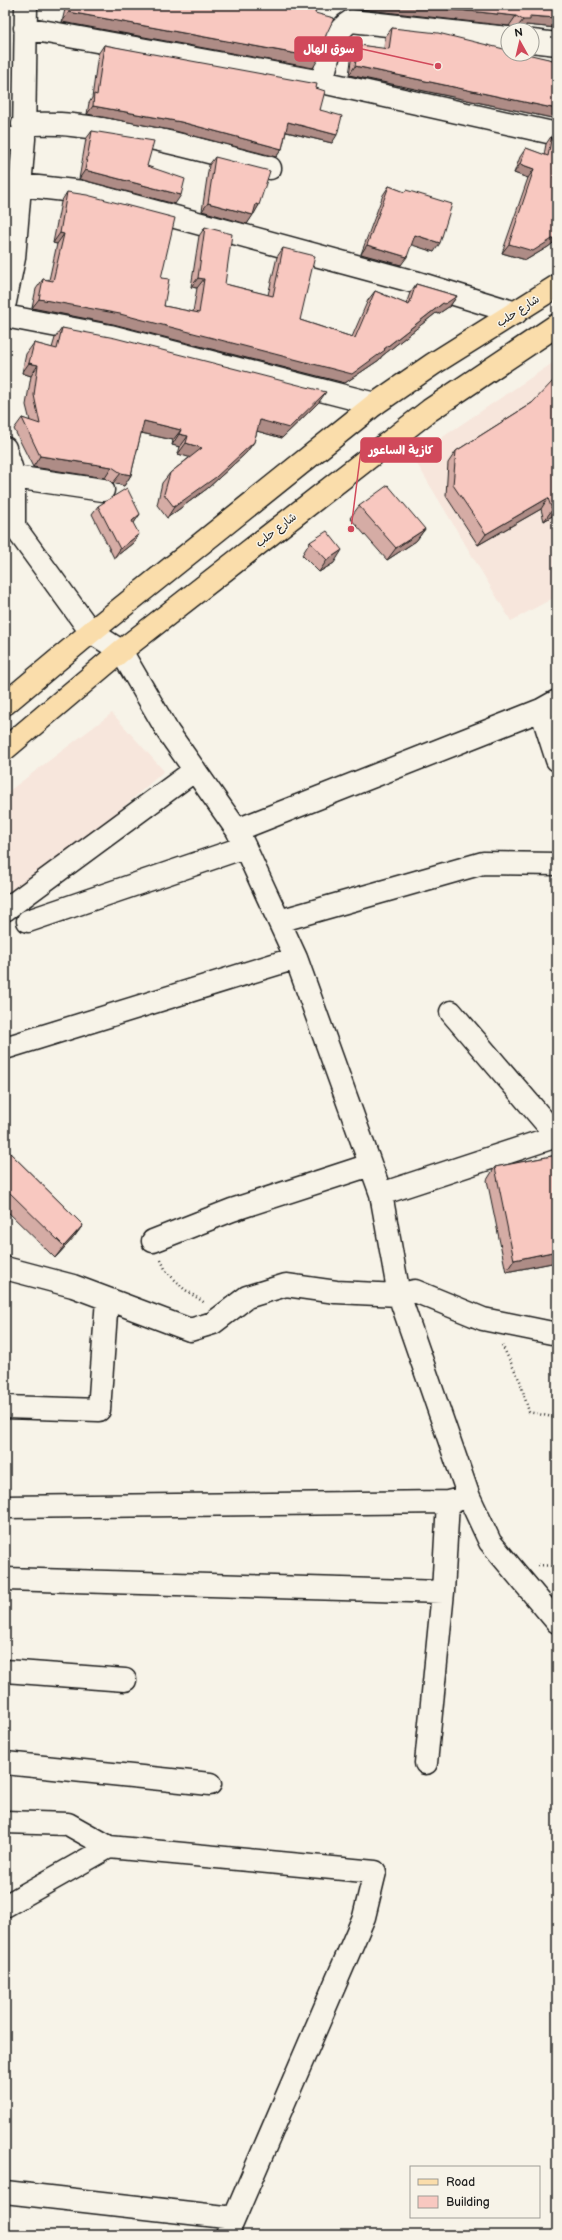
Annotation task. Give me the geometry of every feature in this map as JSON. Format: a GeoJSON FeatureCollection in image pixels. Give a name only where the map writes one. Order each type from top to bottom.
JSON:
{"type":"FeatureCollection","features":[{"type":"Feature","properties":{"kind":"main road","name":"شارع حلب"},"geometry":{"type":"LineString","coordinates":[[8,696],[91,632],[375,404],[433,364],[557,286]]}},
{"type":"Feature","properties":{"kind":"main road","name":"شارع حلب"},"geometry":{"type":"LineString","coordinates":[[5,749],[121,651],[430,410],[557,325]]}},
{"type":"Feature","properties":{"kind":"street"},"geometry":{"type":"LineString","coordinates":[[5,302],[20,185],[17,134],[26,5]]}},
{"type":"Feature","properties":{"kind":"street"},"geometry":{"type":"LineString","coordinates":[[320,82],[335,36],[342,26],[351,21],[500,37]]}},
{"type":"Feature","properties":{"kind":"street"},"geometry":{"type":"LineString","coordinates":[[25,28],[320,82],[557,134]]}},
{"type":"Feature","properties":{"kind":"street"},"geometry":{"type":"LineString","coordinates":[[540,42],[557,44]]}},
{"type":"Feature","properties":{"kind":"street"},"geometry":{"type":"LineString","coordinates":[[17,134],[72,125],[170,142],[270,168]]}},
{"type":"Feature","properties":{"kind":"street"},"geometry":{"type":"LineString","coordinates":[[20,185],[83,192],[416,282],[516,313]]}},
{"type":"Feature","properties":{"kind":"street"},"geometry":{"type":"LineString","coordinates":[[5,316],[110,336],[375,404]]}},
{"type":"Feature","properties":{"kind":"street"},"geometry":{"type":"LineString","coordinates":[[5,448],[14,477],[10,526],[91,632],[121,651],[168,732],[241,839],[296,958],[381,1194],[399,1295],[458,1500],[490,1542],[557,1622]]}},
{"type":"Feature","properties":{"kind":"street"},"geometry":{"type":"LineString","coordinates":[[14,477],[103,490]]}},
{"type":"Feature","properties":{"kind":"street"},"geometry":{"type":"LineString","coordinates":[[28,921],[241,839],[549,706],[557,760]]}},
{"type":"Feature","properties":{"kind":"street"},"geometry":{"type":"LineString","coordinates":[[5,910],[195,770]]}},
{"type":"Feature","properties":{"kind":"street"},"geometry":{"type":"LineString","coordinates":[[279,921],[483,863],[557,864]]}},
{"type":"Feature","properties":{"kind":"street"},"geometry":{"type":"LineString","coordinates":[[5,1048],[296,958]]}},
{"type":"Feature","properties":{"kind":"street"},"geometry":{"type":"LineString","coordinates":[[381,1194],[557,1136],[451,1012]]}},
{"type":"Feature","properties":{"kind":"street"},"geometry":{"type":"LineString","coordinates":[[153,1241],[232,1210],[370,1165]]}},
{"type":"Feature","properties":{"kind":"street"},"geometry":{"type":"LineString","coordinates":[[5,1268],[72,1286],[190,1330],[213,1323],[247,1297],[286,1285],[336,1292],[399,1295],[415,1291],[483,1319],[557,1334]]}},
{"type":"Feature","properties":{"kind":"street"},"geometry":{"type":"LineString","coordinates":[[5,1407],[99,1410],[106,1299]]}},
{"type":"Feature","properties":{"kind":"street"},"geometry":{"type":"LineString","coordinates":[[5,1507],[458,1500]]}},
{"type":"Feature","properties":{"kind":"street"},"geometry":{"type":"LineString","coordinates":[[426,1763],[443,1592],[458,1500]]}},
{"type":"Feature","properties":{"kind":"street"},"geometry":{"type":"LineString","coordinates":[[5,1580],[443,1592]]}},
{"type":"Feature","properties":{"kind":"street"},"geometry":{"type":"LineString","coordinates":[[5,1672],[125,1680]]}},
{"type":"Feature","properties":{"kind":"street"},"geometry":{"type":"LineString","coordinates":[[5,1763],[210,1784]]}},
{"type":"Feature","properties":{"kind":"street"},"geometry":{"type":"LineString","coordinates":[[5,1822],[68,1824],[109,1847],[375,1872],[364,1917],[231,2227],[5,2192]]}},
{"type":"Feature","properties":{"kind":"street"},"geometry":{"type":"LineString","coordinates":[[5,1906],[109,1847]]}},
{"type":"Feature","properties":{"kind":"path"},"geometry":{"type":"LineString","coordinates":[[153,1241],[166,1271],[184,1289],[204,1301],[213,1323]]}},
{"type":"Feature","properties":{"kind":"path"},"geometry":{"type":"LineString","coordinates":[[483,1319],[500,1340],[520,1381],[529,1412],[557,1418]]}},
{"type":"Feature","properties":{"kind":"shaded area"},"geometry":{"type":"Polygon","coordinates":[[[557,360],[557,596],[511,621],[413,457],[557,360]]]}},
{"type":"Feature","properties":{"kind":"shaded area"},"geometry":{"type":"Polygon","coordinates":[[[112,713],[164,771],[65,859],[5,904],[5,794],[112,713]]]}},
{"type":"Feature","properties":{"kind":"building"},"geometry":{"type":"Polygon","coordinates":[[[70,5],[317,5],[315,13],[334,18],[326,35],[319,58],[69,12],[70,5]]]}},
{"type":"Feature","properties":{"kind":"building"},"geometry":{"type":"Polygon","coordinates":[[[412,5],[557,5],[557,18],[530,16],[530,20],[523,20],[516,16],[412,5]]]}},
{"type":"Feature","properties":{"kind":"building"},"geometry":{"type":"Polygon","coordinates":[[[392,28],[438,33],[500,48],[500,62],[540,62],[540,57],[557,61],[557,109],[355,66],[359,45],[389,49],[392,28]]]}},
{"type":"Feature","properties":{"kind":"building"},"geometry":{"type":"Polygon","coordinates":[[[104,45],[317,84],[316,88],[325,91],[320,110],[342,116],[337,135],[288,122],[282,149],[181,122],[93,106],[94,94],[97,95],[104,45]]]}},
{"type":"Feature","properties":{"kind":"building"},"geometry":{"type":"Polygon","coordinates":[[[92,131],[154,141],[147,166],[185,179],[181,195],[85,170],[92,131]]]}},
{"type":"Feature","properties":{"kind":"building"},"geometry":{"type":"Polygon","coordinates":[[[552,135],[557,136],[557,178],[553,176],[557,182],[557,236],[533,251],[509,244],[534,169],[520,164],[526,148],[548,156],[552,135]]]}},
{"type":"Feature","properties":{"kind":"building"},"geometry":{"type":"Polygon","coordinates":[[[215,157],[270,171],[259,205],[256,204],[253,215],[208,203],[215,157]]]}},
{"type":"Feature","properties":{"kind":"building"},"geometry":{"type":"Polygon","coordinates":[[[389,186],[405,192],[406,190],[452,204],[440,243],[415,235],[407,257],[367,245],[389,186]]]}},
{"type":"Feature","properties":{"kind":"building"},"geometry":{"type":"Polygon","coordinates":[[[67,192],[87,195],[175,218],[161,278],[169,279],[164,306],[199,313],[204,279],[198,278],[205,227],[232,234],[225,284],[273,296],[283,248],[315,256],[300,320],[355,338],[375,291],[409,305],[416,284],[457,296],[445,304],[443,303],[384,349],[385,350],[352,374],[120,314],[39,299],[43,279],[53,281],[64,234],[60,233],[67,192]]]}},
{"type":"Feature","properties":{"kind":"building"},"geometry":{"type":"Polygon","coordinates":[[[62,328],[115,338],[326,392],[289,428],[260,420],[254,442],[216,477],[174,507],[164,494],[170,473],[202,448],[186,443],[188,436],[179,434],[181,430],[144,421],[131,475],[121,473],[112,467],[40,456],[22,418],[40,424],[34,395],[38,365],[29,363],[34,343],[57,349],[62,328]]]}},
{"type":"Feature","properties":{"kind":"building"},"geometry":{"type":"Polygon","coordinates":[[[554,380],[557,383],[557,507],[552,510],[548,498],[486,534],[453,485],[456,451],[532,403],[554,380]]]}},
{"type":"Feature","properties":{"kind":"building"},"geometry":{"type":"Polygon","coordinates":[[[388,485],[425,529],[396,548],[359,506],[388,485]]]}},
{"type":"Feature","properties":{"kind":"building"},"geometry":{"type":"Polygon","coordinates":[[[127,488],[140,514],[132,521],[139,534],[120,549],[98,506],[127,488]]]}},
{"type":"Feature","properties":{"kind":"building"},"geometry":{"type":"Polygon","coordinates":[[[327,531],[342,550],[327,560],[310,542],[327,531]]]}},
{"type":"Feature","properties":{"kind":"building"},"geometry":{"type":"Polygon","coordinates":[[[5,1148],[83,1225],[64,1246],[5,1188],[5,1148]]]}},
{"type":"Feature","properties":{"kind":"building"},"geometry":{"type":"Polygon","coordinates":[[[557,1155],[557,1251],[514,1260],[495,1167],[557,1155]]]}},
{"type":"Feature","properties":{"kind":"place","name":"سوق الهال"},"geometry":{"type":"Point","coordinates":[438,66]}},
{"type":"Feature","properties":{"kind":"place","name":"كازية الساعور"},"geometry":{"type":"Point","coordinates":[351,529]}}]}
